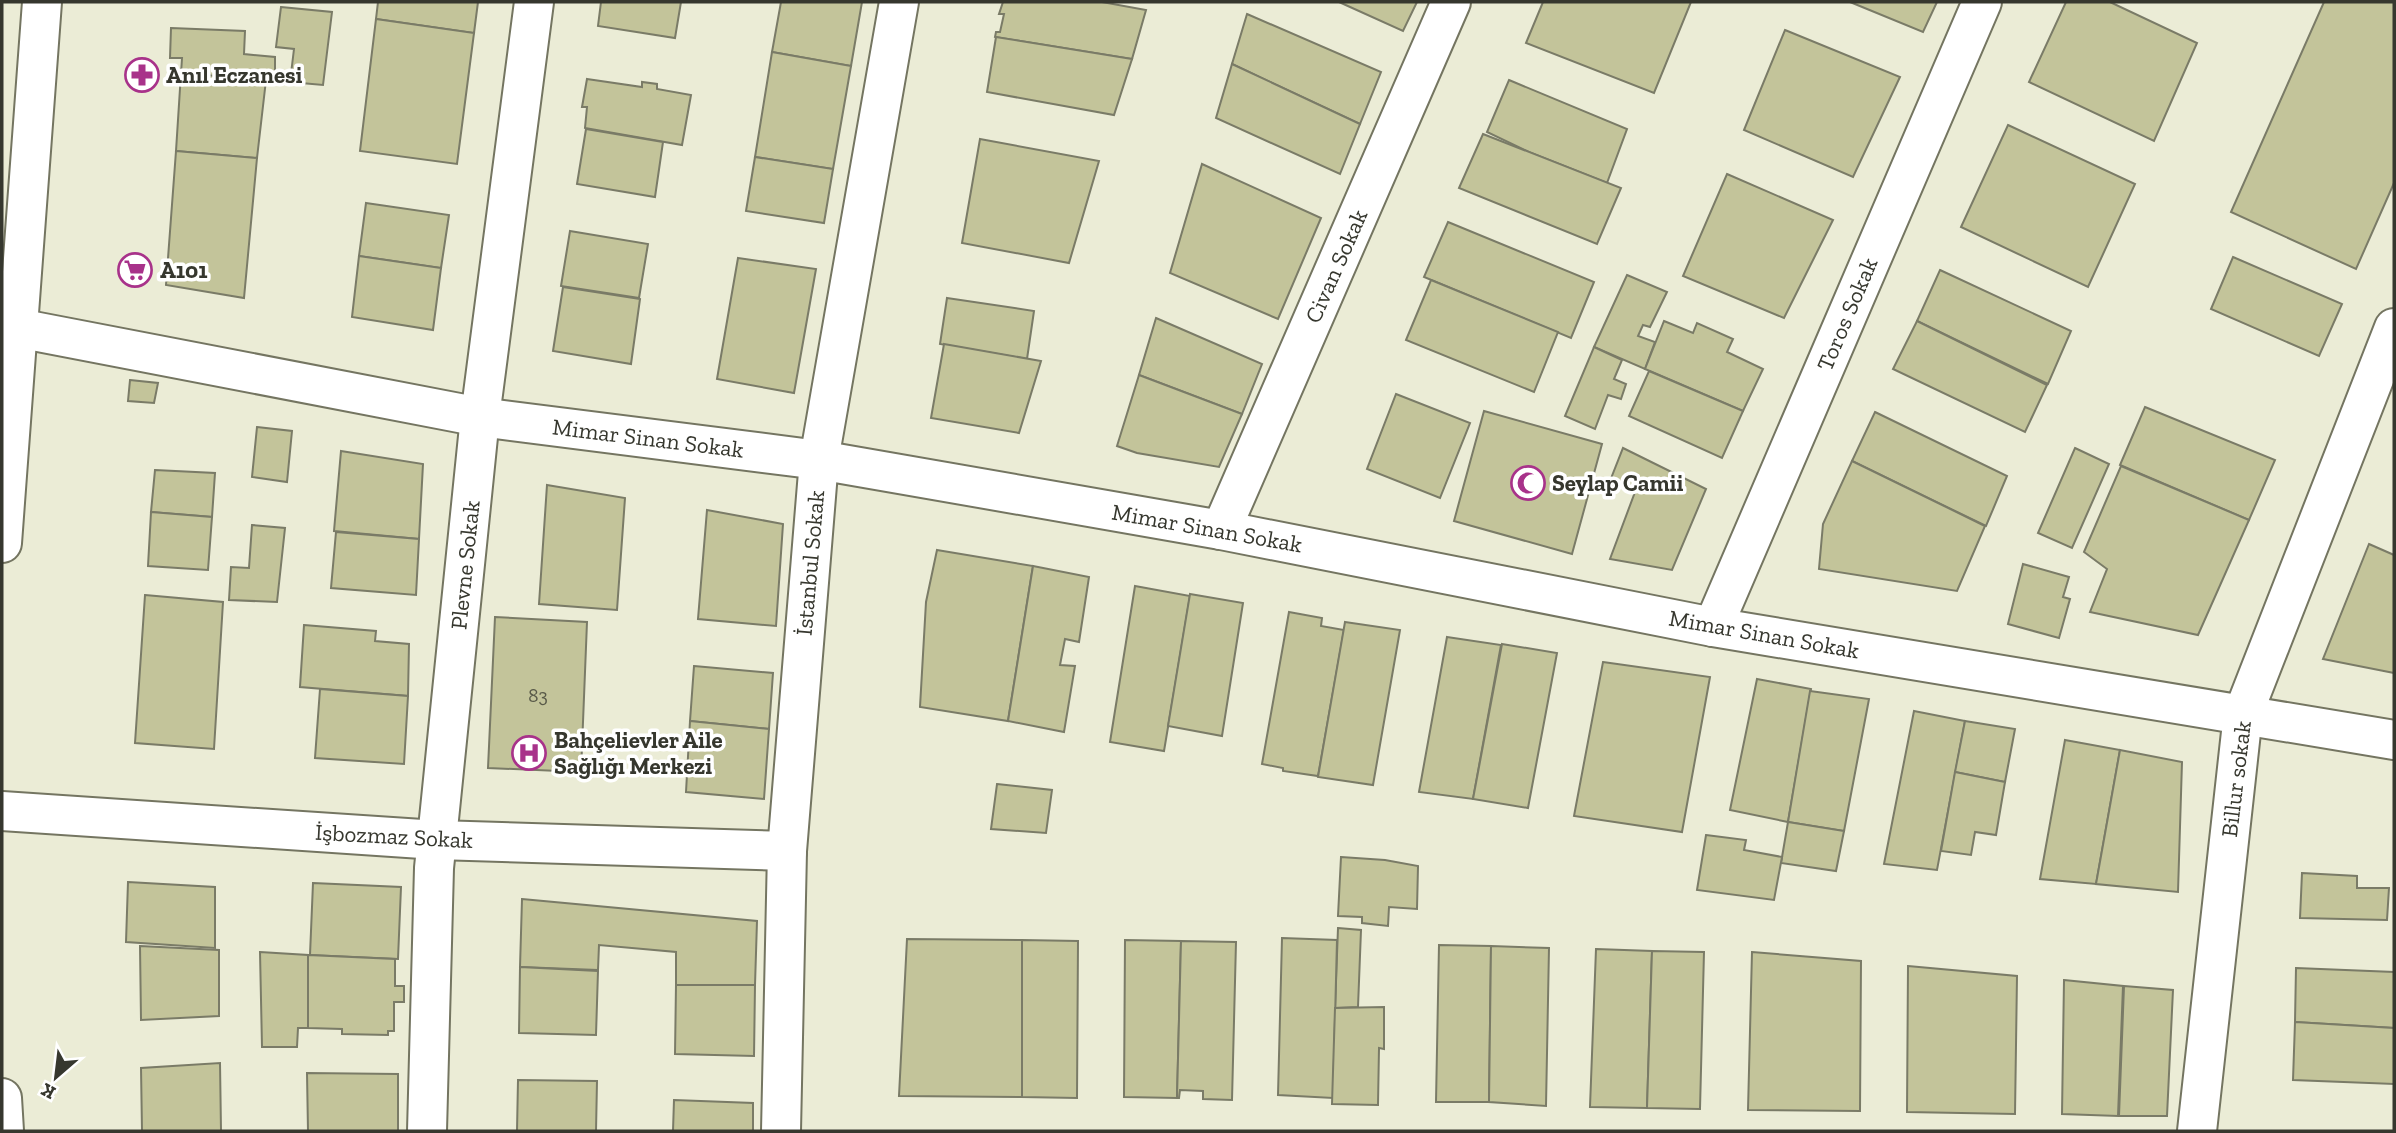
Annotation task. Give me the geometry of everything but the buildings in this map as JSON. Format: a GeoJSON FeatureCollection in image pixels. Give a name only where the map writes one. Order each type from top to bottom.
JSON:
{"type":"FeatureCollection","features":[{"type":"Feature","properties":{"kind":"street"},"geometry":{"type":"LineString","coordinates":[[2,543],[10,327],[42,2]]}},
{"type":"Feature","properties":{"kind":"street","name":"Plevne Sokak"},"geometry":{"type":"LineString","coordinates":[[427,1131],[434,868],[480,416],[534,2]]}},
{"type":"Feature","properties":{"kind":"street","name":"İstanbul Sokak"},"geometry":{"type":"LineString","coordinates":[[781,1131],[787,851],[819,460],[899,2]]}},
{"type":"Feature","properties":{"kind":"street","name":"Civan Sokak"},"geometry":{"type":"LineString","coordinates":[[1221,530],[1451,2]]}},
{"type":"Feature","properties":{"kind":"street","name":"Toros Sokak"},"geometry":{"type":"LineString","coordinates":[[1713,627],[1982,2]]}},
{"type":"Feature","properties":{"kind":"street","name":"Mimar Sinan Sokak"},"geometry":{"type":"LineString","coordinates":[[10,327],[480,416],[819,460],[1221,530],[1713,627],[2394,740]]}},
{"type":"Feature","properties":{"kind":"street","name":"Billur sokak"},"geometry":{"type":"LineString","coordinates":[[2197,1131],[2243,714],[2394,328]]}},
{"type":"Feature","properties":{"kind":"street","name":"İşbozmaz Sokak"},"geometry":{"type":"LineString","coordinates":[[2,811],[437,840],[787,851]]}},
{"type":"Feature","properties":{"kind":"street"},"geometry":{"type":"LineString","coordinates":[[2,1098],[4,1131]]}},
{"type":"Feature","properties":{"kind":"place","name":"Anıl Eczanesi"},"geometry":{"type":"Point","coordinates":[142,75]}},
{"type":"Feature","properties":{"kind":"place","name":"A101"},"geometry":{"type":"Point","coordinates":[135,270]}},
{"type":"Feature","properties":{"kind":"place","name":"Seylap Camii"},"geometry":{"type":"Point","coordinates":[1528,483]}},
{"type":"Feature","properties":{"kind":"place","name":"Bahçelievler Aile Sağlığı Merkezi"},"geometry":{"type":"Point","coordinates":[529,753]}}]}
